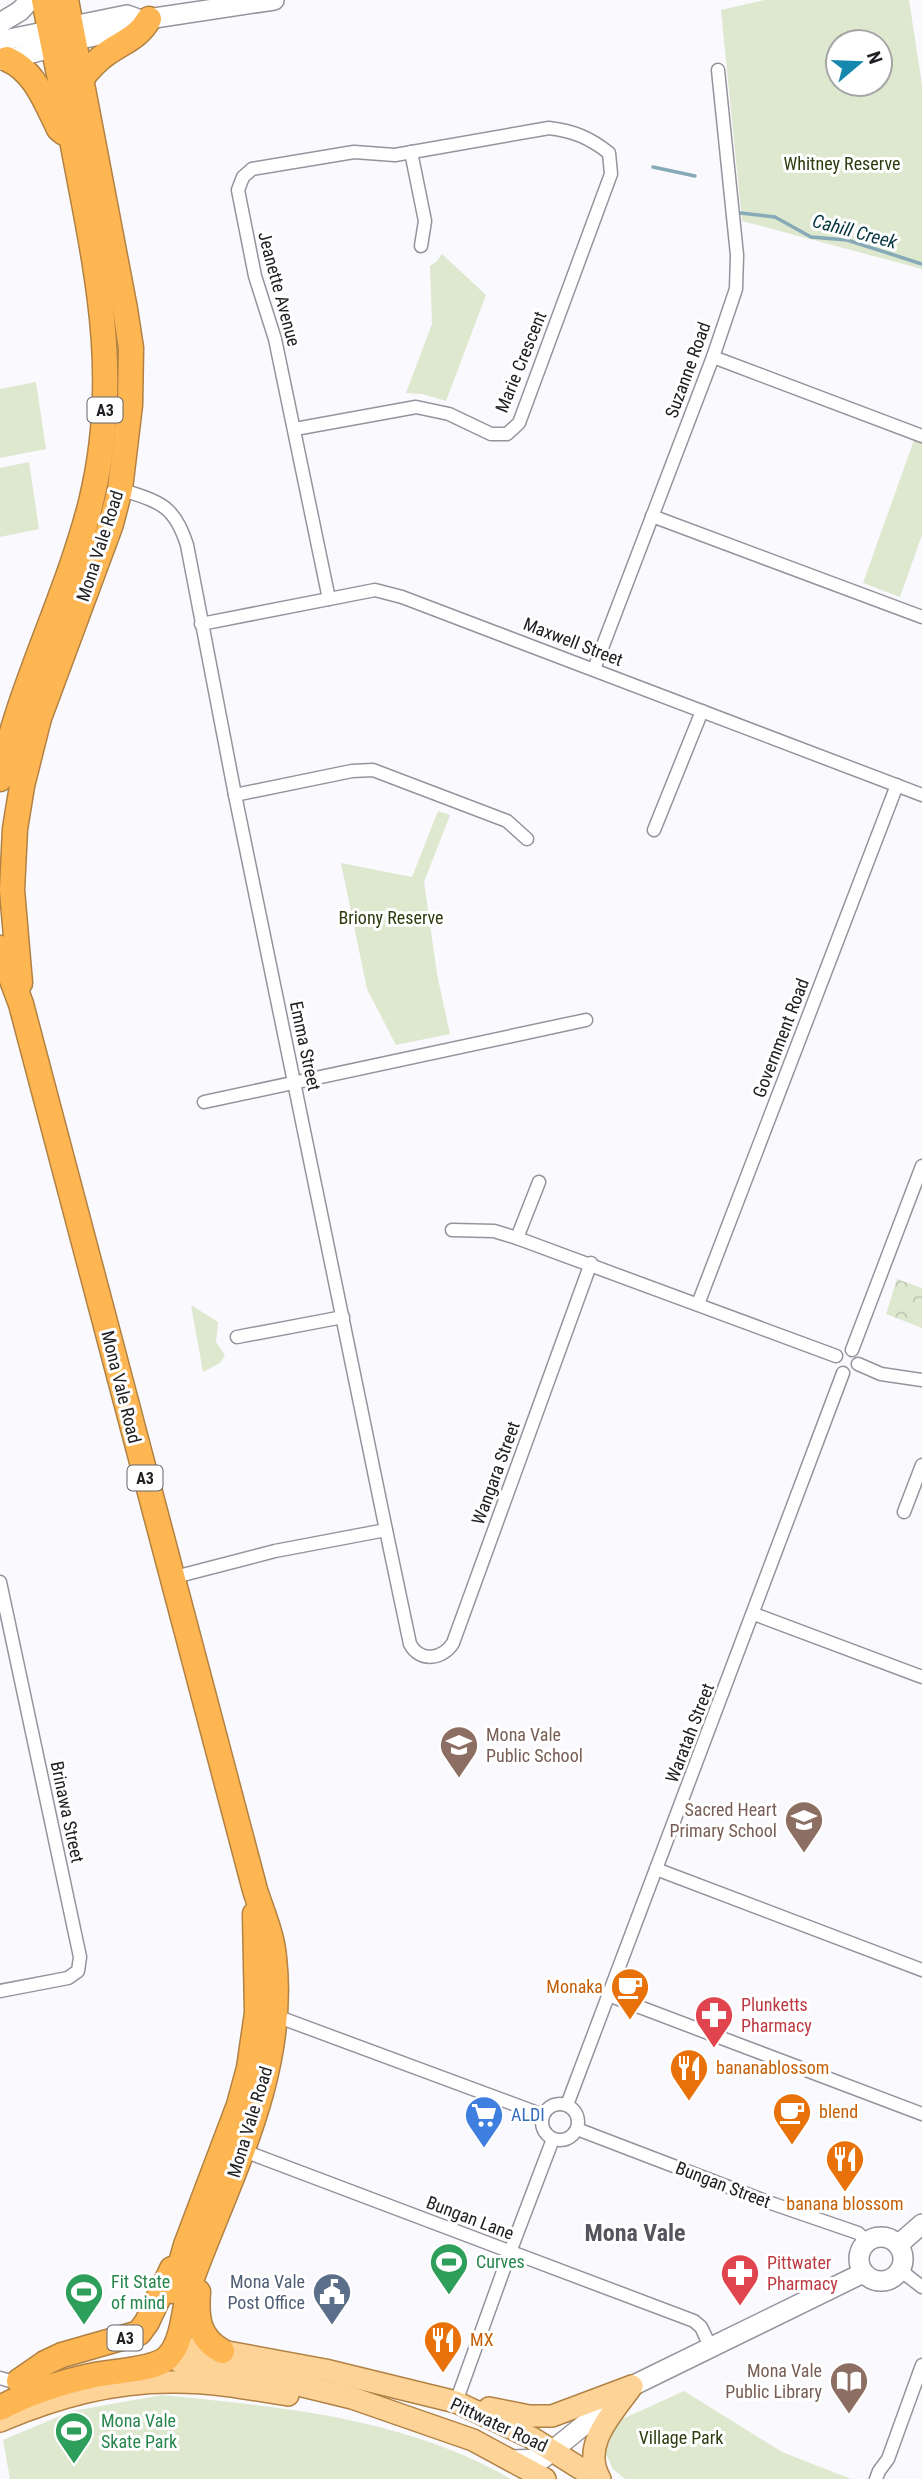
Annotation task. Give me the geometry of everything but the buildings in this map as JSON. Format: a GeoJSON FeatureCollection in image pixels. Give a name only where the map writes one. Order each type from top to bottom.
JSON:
{"type":"FeatureCollection","features":[{"type":"Feature","properties":{"kind":"highway","name":"Mona Vale Road"},"geometry":{"type":"LineString","coordinates":[[21,1004],[6,888],[22,786],[39,718],[111,524],[120,489],[130,418],[131,348],[113,235],[82,78],[44,0]]}},
{"type":"Feature","properties":{"kind":"highway","name":"Mona Vale Road"},"geometry":{"type":"LineString","coordinates":[[0,779],[21,701],[86,520],[99,462],[106,401],[106,351],[101,298],[72,141],[62,36],[66,0]]}},
{"type":"Feature","properties":{"kind":"highway"},"geometry":{"type":"LineString","coordinates":[[82,78],[105,54],[140,33],[145,20]]}},
{"type":"Feature","properties":{"kind":"highway"},"geometry":{"type":"LineString","coordinates":[[3,53],[20,64],[31,76],[59,129],[72,141]]}},
{"type":"Feature","properties":{"kind":"highway"},"geometry":{"type":"LineString","coordinates":[[86,520],[101,506],[109,492],[120,489],[112,475],[113,429],[106,401]]}},
{"type":"Feature","properties":{"kind":"highway","name":"Mona Vale Road"},"geometry":{"type":"LineString","coordinates":[[0,948],[21,1004],[255,1890],[266,2015],[266,2081],[244,2151],[193,2251]]}},
{"type":"Feature","properties":{"kind":"highway","name":"Mona Vale Road"},"geometry":{"type":"LineString","coordinates":[[172,2349],[186,2297],[193,2251],[266,2015]]}},
{"type":"Feature","properties":{"kind":"highway"},"geometry":{"type":"LineString","coordinates":[[193,2251],[199,2323],[207,2339],[222,2351]]}},
{"type":"Feature","properties":{"kind":"highway","name":"A3"},"geometry":{"type":"LineString","coordinates":[[9,2383],[62,2355],[139,2333],[145,2326],[164,2283],[193,2251]]}},
{"type":"Feature","properties":{"kind":"highway","name":"Pittwater Road"},"geometry":{"type":"LineString","coordinates":[[9,2383],[96,2356],[172,2349]]}},
{"type":"Feature","properties":{"kind":"highway","name":"Pittwater Road"},"geometry":{"type":"LineString","coordinates":[[0,2408],[72,2380],[160,2363],[172,2349]]}},
{"type":"Feature","properties":{"kind":"main road"},"geometry":{"type":"LineString","coordinates":[[0,23],[20,11],[30,0]]}},
{"type":"Feature","properties":{"kind":"main road"},"geometry":{"type":"LineString","coordinates":[[3,53],[62,36],[130,28],[145,20],[274,0]]}},
{"type":"Feature","properties":{"kind":"main road"},"geometry":{"type":"LineString","coordinates":[[898,2245],[922,2224]]}},
{"type":"Feature","properties":{"kind":"main road"},"geometry":{"type":"LineString","coordinates":[[880,2236],[887,2237],[898,2245],[903,2257],[900,2270],[895,2276],[882,2281],[869,2278],[863,2273],[858,2260],[867,2241],[880,2236]]}},
{"type":"Feature","properties":{"kind":"main road","name":"Pittwater Road"},"geometry":{"type":"LineString","coordinates":[[545,2479],[473,2440],[329,2391],[253,2374],[184,2365],[177,2360],[172,2349],[222,2351],[325,2371],[456,2402],[553,2451],[632,2386],[863,2273]]}},
{"type":"Feature","properties":{"kind":"main road","name":"Pittwater Road"},"geometry":{"type":"LineString","coordinates":[[0,2421],[76,2393],[148,2382],[228,2386],[384,2409]]}},
{"type":"Feature","properties":{"kind":"main road"},"geometry":{"type":"LineString","coordinates":[[456,2402],[529,2416],[543,2416],[568,2411],[632,2386]]}},
{"type":"Feature","properties":{"kind":"main road"},"geometry":{"type":"LineString","coordinates":[[598,2479],[593,2463],[594,2449],[604,2426],[632,2386]]}},
{"type":"Feature","properties":{"kind":"main road"},"geometry":{"type":"LineString","coordinates":[[512,2460],[539,2460],[553,2451],[598,2479]]}},
{"type":"Feature","properties":{"kind":"street","name":"Suzanne Road"},"geometry":{"type":"LineString","coordinates":[[594,669],[713,357],[736,289],[737,255],[718,70]]}},
{"type":"Feature","properties":{"kind":"street","name":"Jeanette Avenue"},"geometry":{"type":"LineString","coordinates":[[329,599],[275,339],[255,276],[238,190],[243,177],[252,169],[354,152],[395,155],[549,128],[572,131],[592,139],[609,153],[611,174]]}},
{"type":"Feature","properties":{"kind":"street"},"geometry":{"type":"LineString","coordinates":[[411,152],[425,221],[421,246]]}},
{"type":"Feature","properties":{"kind":"street","name":"Marie Crescent"},"geometry":{"type":"LineString","coordinates":[[295,429],[416,407],[449,414],[491,434],[507,434],[519,423],[611,174]]}},
{"type":"Feature","properties":{"kind":"street"},"geometry":{"type":"LineString","coordinates":[[713,357],[922,436]]}},
{"type":"Feature","properties":{"kind":"street","name":"Emma Street"},"geometry":{"type":"LineString","coordinates":[[120,489],[158,503],[170,512],[180,525],[187,545],[235,796],[410,1644]]}},
{"type":"Feature","properties":{"kind":"street"},"geometry":{"type":"LineString","coordinates":[[652,516],[922,617]]}},
{"type":"Feature","properties":{"kind":"street","name":"Maxwell Street"},"geometry":{"type":"LineString","coordinates":[[201,624],[375,590],[402,597],[922,795]]}},
{"type":"Feature","properties":{"kind":"street"},"geometry":{"type":"LineString","coordinates":[[654,830],[702,711]]}},
{"type":"Feature","properties":{"kind":"street"},"geometry":{"type":"LineString","coordinates":[[235,796],[352,771],[373,770],[508,821],[527,839]]}},
{"type":"Feature","properties":{"kind":"street","name":"Government Road"},"geometry":{"type":"LineString","coordinates":[[698,1304],[897,785]]}},
{"type":"Feature","properties":{"kind":"street"},"geometry":{"type":"LineString","coordinates":[[204,1101],[586,1020]]}},
{"type":"Feature","properties":{"kind":"street"},"geometry":{"type":"LineString","coordinates":[[852,1350],[922,1166]]}},
{"type":"Feature","properties":{"kind":"street"},"geometry":{"type":"LineString","coordinates":[[517,1238],[539,1182]]}},
{"type":"Feature","properties":{"kind":"street"},"geometry":{"type":"LineString","coordinates":[[452,1230],[494,1231],[517,1238],[591,1263],[835,1356]]}},
{"type":"Feature","properties":{"kind":"street","name":"Wangara Street"},"geometry":{"type":"LineString","coordinates":[[410,1644],[420,1655],[436,1656],[449,1650],[453,1643],[591,1263]]}},
{"type":"Feature","properties":{"kind":"street"},"geometry":{"type":"LineString","coordinates":[[237,1337],[343,1317]]}},
{"type":"Feature","properties":{"kind":"street"},"geometry":{"type":"LineString","coordinates":[[844,1349],[852,1350],[856,1354],[858,1364],[854,1370],[844,1373],[837,1368],[835,1356],[844,1349]]}},
{"type":"Feature","properties":{"kind":"street"},"geometry":{"type":"LineString","coordinates":[[858,1364],[881,1374],[922,1380]]}},
{"type":"Feature","properties":{"kind":"street","name":"Waratah Street"},"geometry":{"type":"LineString","coordinates":[[567,2105],[844,1373]]}},
{"type":"Feature","properties":{"kind":"street"},"geometry":{"type":"LineString","coordinates":[[904,1512],[922,1465]]}},
{"type":"Feature","properties":{"kind":"street"},"geometry":{"type":"LineString","coordinates":[[171,1578],[275,1551],[386,1530]]}},
{"type":"Feature","properties":{"kind":"street","name":"Brinawa Street"},"geometry":{"type":"LineString","coordinates":[[0,1582],[80,1957],[78,1971],[68,1978],[0,1991]]}},
{"type":"Feature","properties":{"kind":"street"},"geometry":{"type":"LineString","coordinates":[[754,1614],[922,1677]]}},
{"type":"Feature","properties":{"kind":"street"},"geometry":{"type":"LineString","coordinates":[[656,1869],[922,1970]]}},
{"type":"Feature","properties":{"kind":"street"},"geometry":{"type":"LineString","coordinates":[[608,1995],[922,2114]]}},
{"type":"Feature","properties":{"kind":"street"},"geometry":{"type":"LineString","coordinates":[[266,2015],[543,2115]]}},
{"type":"Feature","properties":{"kind":"street"},"geometry":{"type":"LineString","coordinates":[[555,2104],[567,2105],[578,2118],[577,2129],[570,2138],[553,2139],[542,2127],[543,2115],[555,2104]]}},
{"type":"Feature","properties":{"kind":"street","name":"Bungan Street"},"geometry":{"type":"LineString","coordinates":[[577,2129],[765,2201],[858,2233],[867,2241]]}},
{"type":"Feature","properties":{"kind":"street"},"geometry":{"type":"LineString","coordinates":[[456,2402],[553,2139]]}},
{"type":"Feature","properties":{"kind":"street","name":"Bungan Lane"},"geometry":{"type":"LineString","coordinates":[[244,2151],[694,2321],[701,2327],[710,2348]]}},
{"type":"Feature","properties":{"kind":"street"},"geometry":{"type":"LineString","coordinates":[[900,2270],[922,2287]]}},
{"type":"Feature","properties":{"kind":"street"},"geometry":{"type":"LineString","coordinates":[[876,2479],[888,2459],[922,2365]]}},
{"type":"Feature","properties":{"kind":"green space","name":"Whitney Reserve"},"geometry":{"type":"Polygon","coordinates":[[[764,0],[909,0],[922,85],[922,269],[742,221],[721,10],[764,0]]]}},
{"type":"Feature","properties":{"kind":"green space"},"geometry":{"type":"Polygon","coordinates":[[[442,254],[486,295],[446,401],[422,394],[406,393],[432,324],[430,266],[442,254]]]}},
{"type":"Feature","properties":{"kind":"green space"},"geometry":{"type":"Polygon","coordinates":[[[36,382],[46,449],[0,458],[0,389],[36,382]]]}},
{"type":"Feature","properties":{"kind":"green space"},"geometry":{"type":"Polygon","coordinates":[[[914,440],[922,443],[922,535],[900,597],[863,583],[914,440]]]}},
{"type":"Feature","properties":{"kind":"green space"},"geometry":{"type":"Polygon","coordinates":[[[29,462],[39,529],[0,537],[0,468],[29,462]]]}},
{"type":"Feature","properties":{"kind":"green space","name":"Briony Reserve"},"geometry":{"type":"Polygon","coordinates":[[[438,811],[450,815],[424,882],[437,974],[450,1034],[396,1045],[367,989],[341,863],[412,877],[438,811]]]}},
{"type":"Feature","properties":{"kind":"green space"},"geometry":{"type":"Polygon","coordinates":[[[897,1279],[922,1288],[922,1328],[886,1314],[897,1279]]]}},
{"type":"Feature","properties":{"kind":"green space"},"geometry":{"type":"Polygon","coordinates":[[[191,1305],[218,1322],[216,1342],[225,1355],[220,1363],[203,1372],[191,1305]]]}},
{"type":"Feature","properties":{"kind":"green space","name":"Village Park"},"geometry":{"type":"Polygon","coordinates":[[[684,2391],[782,2452],[851,2479],[625,2479],[613,2469],[605,2452],[618,2421],[684,2391]]]}},
{"type":"Feature","properties":{"kind":"green space"},"geometry":{"type":"Polygon","coordinates":[[[162,2395],[297,2411],[386,2429],[470,2458],[511,2479],[10,2479],[3,2440],[72,2411],[162,2395]]]}},
{"type":"Feature","properties":{"kind":"waterway","name":"Cahill Creek"},"geometry":{"type":"LineString","coordinates":[[653,167],[695,176]]}},
{"type":"Feature","properties":{"kind":"waterway","name":"Cahill Creek"},"geometry":{"type":"LineString","coordinates":[[741,213],[775,217],[811,237],[847,240],[922,264]]}},
{"type":"Feature","properties":{"kind":"place","name":"Mona Vale Public School"},"geometry":{"type":"Point","coordinates":[459,1779]}},
{"type":"Feature","properties":{"kind":"place","name":"Sacred Heart Primary School"},"geometry":{"type":"Point","coordinates":[804,1854]}},
{"type":"Feature","properties":{"kind":"place","name":"Monaka"},"geometry":{"type":"Point","coordinates":[630,2021]}},
{"type":"Feature","properties":{"kind":"place","name":"Plunketts Pharmacy"},"geometry":{"type":"Point","coordinates":[714,2049]}},
{"type":"Feature","properties":{"kind":"place","name":"bananablossom"},"geometry":{"type":"Point","coordinates":[689,2102]}},
{"type":"Feature","properties":{"kind":"place","name":"blend"},"geometry":{"type":"Point","coordinates":[792,2146]}},
{"type":"Feature","properties":{"kind":"place","name":"ALDI"},"geometry":{"type":"Point","coordinates":[484,2149]}},
{"type":"Feature","properties":{"kind":"place","name":"banana blossom"},"geometry":{"type":"Point","coordinates":[845,2193]}},
{"type":"Feature","properties":{"kind":"place","name":"Curves"},"geometry":{"type":"Point","coordinates":[449,2296]}},
{"type":"Feature","properties":{"kind":"place","name":"Pittwater Pharmacy"},"geometry":{"type":"Point","coordinates":[740,2307]}},
{"type":"Feature","properties":{"kind":"place","name":"Fit State of mind"},"geometry":{"type":"Point","coordinates":[84,2326]}},
{"type":"Feature","properties":{"kind":"place","name":"Mona Vale Post Office"},"geometry":{"type":"Point","coordinates":[332,2326]}},
{"type":"Feature","properties":{"kind":"place","name":"MX"},"geometry":{"type":"Point","coordinates":[443,2374]}},
{"type":"Feature","properties":{"kind":"place","name":"Mona Vale Public Library"},"geometry":{"type":"Point","coordinates":[849,2415]}},
{"type":"Feature","properties":{"kind":"place","name":"Mona Vale Skate Park"},"geometry":{"type":"Point","coordinates":[74,2465]}},
{"type":"Feature","properties":{"kind":"district","name":"Mona Vale"},"geometry":{"type":"Point","coordinates":[635,2233]}}]}
